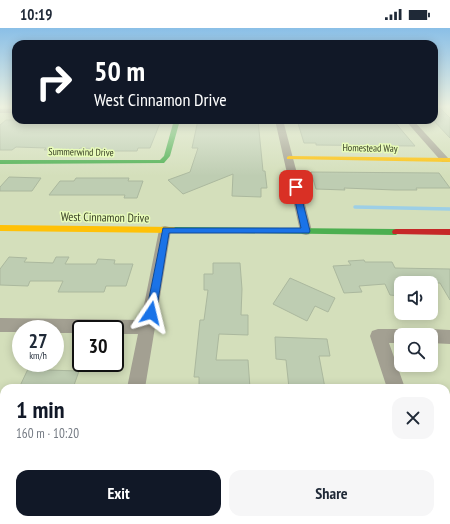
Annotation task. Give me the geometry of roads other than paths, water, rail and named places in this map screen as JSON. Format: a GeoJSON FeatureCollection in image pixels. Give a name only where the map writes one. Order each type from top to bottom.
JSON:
{"type":"FeatureCollection","features":[{"type":"Feature","properties":{"kind":"street","name":"Summerwind Drive"},"geometry":{"type":"LineString","coordinates":[[0,162],[162,162],[167,156],[175,129]]}},
{"type":"Feature","properties":{"kind":"street"},"geometry":{"type":"LineString","coordinates":[[281,129],[306,231]]}},
{"type":"Feature","properties":{"kind":"street"},"geometry":{"type":"LineString","coordinates":[[418,129],[448,160]]}},
{"type":"Feature","properties":{"kind":"street","name":"Homestead Way"},"geometry":{"type":"LineString","coordinates":[[289,158],[448,160]]}},
{"type":"Feature","properties":{"kind":"street","name":"West Cinnamon Drive"},"geometry":{"type":"LineString","coordinates":[[0,228],[450,232]]}},
{"type":"Feature","properties":{"kind":"street"},"geometry":{"type":"LineString","coordinates":[[137,384],[165,230]]}},
{"type":"Feature","properties":{"kind":"street"},"geometry":{"type":"LineString","coordinates":[[0,325],[148,327]]}},
{"type":"Feature","properties":{"kind":"street"},"geometry":{"type":"LineString","coordinates":[[394,336],[378,336],[395,384]]}},
{"type":"Feature","properties":{"kind":"street"},"geometry":{"type":"LineString","coordinates":[[438,336],[450,337]]}},
{"type":"Feature","properties":{"kind":"waterway"},"geometry":{"type":"LineString","coordinates":[[355,207],[450,209]]}}]}
